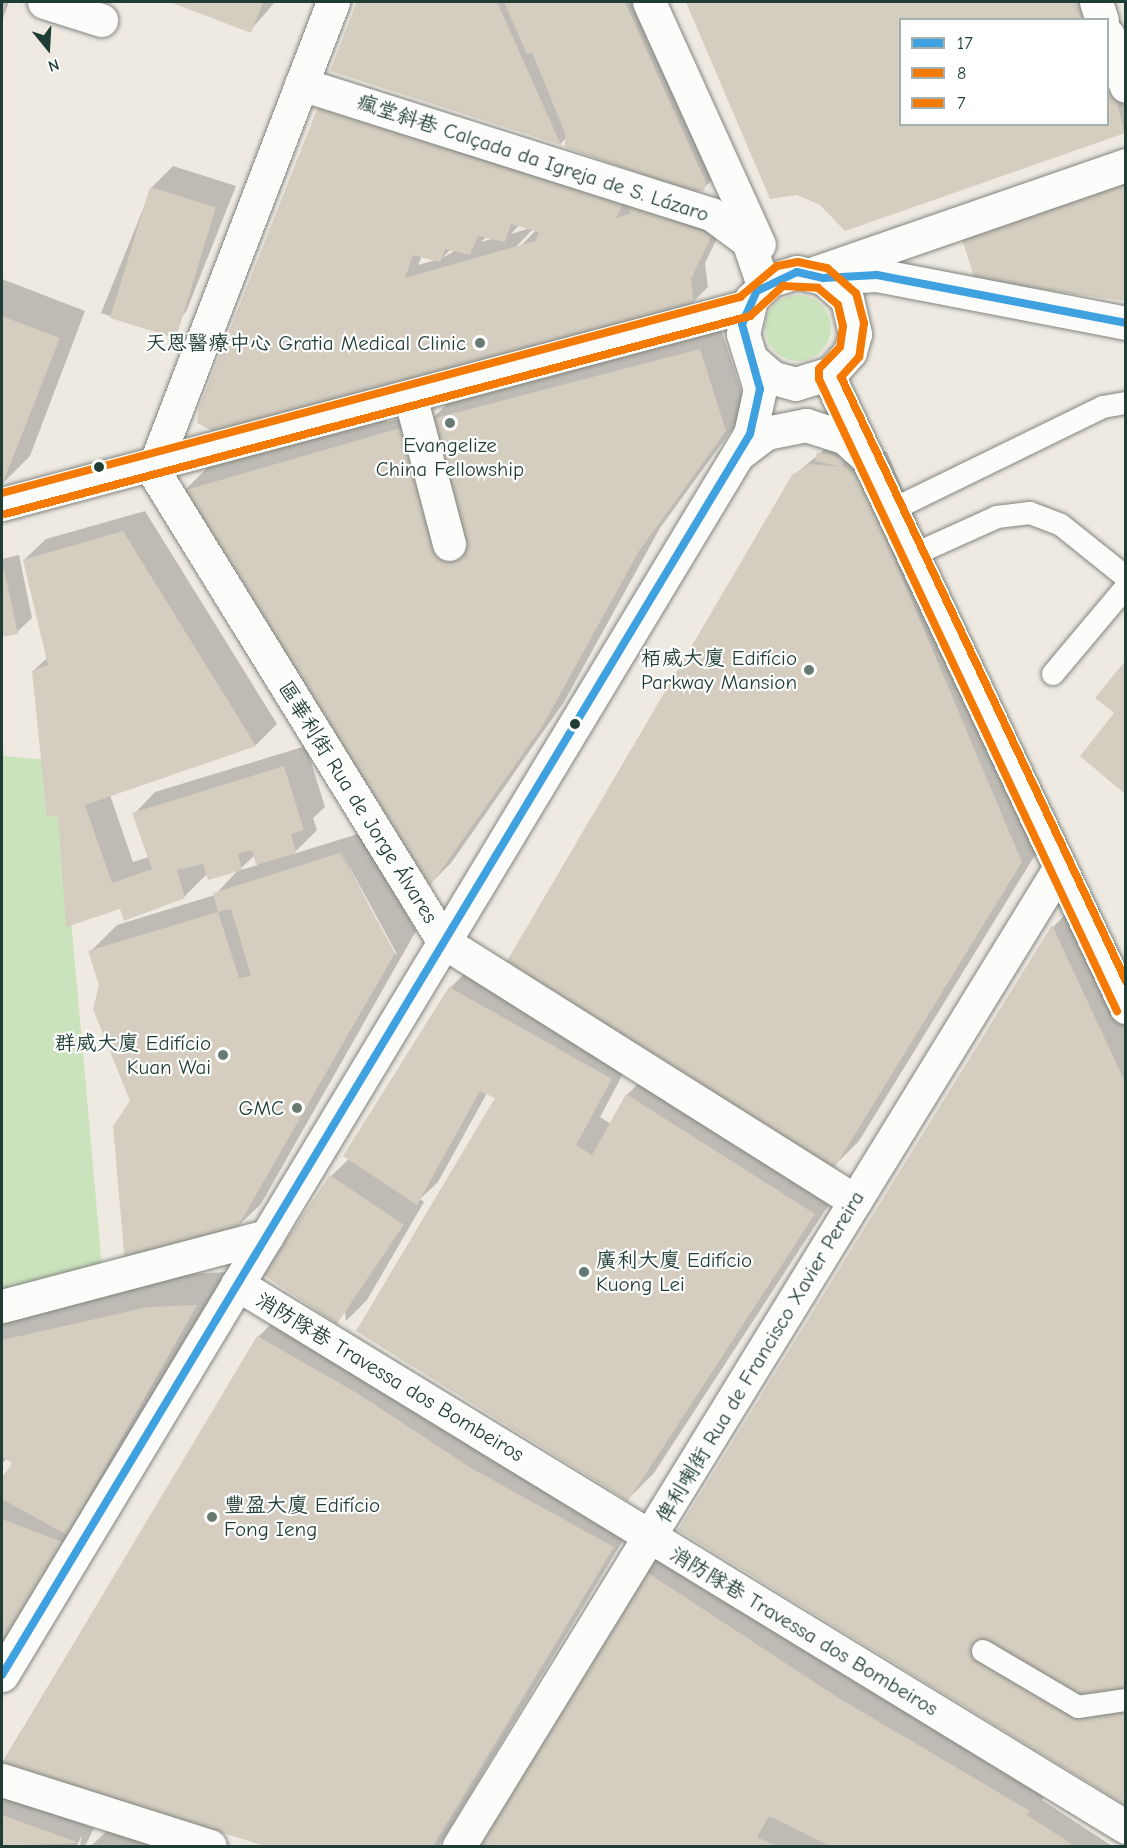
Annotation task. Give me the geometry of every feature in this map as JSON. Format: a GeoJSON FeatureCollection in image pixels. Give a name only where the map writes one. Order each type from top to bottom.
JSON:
{"type":"FeatureCollection","features":[{"type":"Feature","properties":{"kind":"street"},"geometry":{"type":"LineString","coordinates":[[44,2],[101,20]]}},
{"type":"Feature","properties":{"kind":"street"},"geometry":{"type":"LineString","coordinates":[[156,463],[333,2]]}},
{"type":"Feature","properties":{"kind":"street"},"geometry":{"type":"LineString","coordinates":[[2,1675],[735,458],[759,409],[759,383],[743,334],[761,290],[648,2]]}},
{"type":"Feature","properties":{"kind":"street"},"geometry":{"type":"LineString","coordinates":[[1096,2],[1101,18]]}},
{"type":"Feature","properties":{"kind":"street"},"geometry":{"type":"LineString","coordinates":[[1109,41],[1125,86]]}},
{"type":"Feature","properties":{"kind":"street","name":"瘋堂斜巷 Calçada da Igreja de S. Lázaro"},"geometry":{"type":"LineString","coordinates":[[301,84],[711,214],[748,241],[761,290]]}},
{"type":"Feature","properties":{"kind":"street"},"geometry":{"type":"LineString","coordinates":[[2,504],[410,396],[761,290],[817,276],[1125,165]]}},
{"type":"Feature","properties":{"kind":"street"},"geometry":{"type":"LineString","coordinates":[[817,276],[877,274],[1125,323]]}},
{"type":"Feature","properties":{"kind":"street"},"geometry":{"type":"LineString","coordinates":[[752,360],[786,382],[815,382],[828,375],[850,352],[854,325],[847,299],[817,276]]}},
{"type":"Feature","properties":{"kind":"street"},"geometry":{"type":"LineString","coordinates":[[828,375],[1125,1007]]}},
{"type":"Feature","properties":{"kind":"street"},"geometry":{"type":"LineString","coordinates":[[410,396],[449,544]]}},
{"type":"Feature","properties":{"kind":"street"},"geometry":{"type":"LineString","coordinates":[[735,458],[766,433],[806,425],[844,437],[872,468]]}},
{"type":"Feature","properties":{"kind":"street","name":"區華利街 Rua de Jorge Álvares"},"geometry":{"type":"LineString","coordinates":[[156,463],[153,470],[444,942],[855,1201]]}},
{"type":"Feature","properties":{"kind":"street","name":"俾利喇街 Rua de Francisco Xavier Pereira"},"geometry":{"type":"LineString","coordinates":[[459,1846],[1060,867]]}},
{"type":"Feature","properties":{"kind":"street"},"geometry":{"type":"LineString","coordinates":[[2,1306],[267,1236]]}},
{"type":"Feature","properties":{"kind":"street","name":"消防隊巷 Travessa dos Bombeiros"},"geometry":{"type":"LineString","coordinates":[[237,1284],[1125,1827]]}},
{"type":"Feature","properties":{"kind":"street"},"geometry":{"type":"LineString","coordinates":[[2,1780],[210,1846]]}},
{"type":"Feature","properties":{"kind":"lane"},"geometry":{"type":"LineString","coordinates":[[892,510],[1103,407],[1125,403]]}},
{"type":"Feature","properties":{"kind":"lane"},"geometry":{"type":"LineString","coordinates":[[913,555],[997,517],[1030,513],[1061,525],[1125,577]]}},
{"type":"Feature","properties":{"kind":"lane"},"geometry":{"type":"LineString","coordinates":[[1053,674],[1125,587]]}},
{"type":"Feature","properties":{"kind":"lane"},"geometry":{"type":"LineString","coordinates":[[983,1651],[1078,1707],[1102,1708],[1125,1700]]}},
{"type":"Feature","properties":{"kind":"green space"},"geometry":{"type":"Polygon","coordinates":[[[798,295],[811,297],[826,310],[831,328],[829,341],[816,356],[798,361],[785,359],[770,346],[765,328],[767,315],[780,300],[798,295]]]}},
{"type":"Feature","properties":{"kind":"green space"},"geometry":{"type":"Polygon","coordinates":[[[2,735],[4,756],[57,761],[102,1267],[2,1294],[2,735]]]}},
{"type":"Feature","properties":{"kind":"building"},"geometry":{"type":"Polygon","coordinates":[[[170,2],[263,2],[251,33],[170,2]]]}},
{"type":"Feature","properties":{"kind":"building"},"geometry":{"type":"Polygon","coordinates":[[[357,2],[497,2],[561,145],[330,71],[357,2]]]}},
{"type":"Feature","properties":{"kind":"building"},"geometry":{"type":"Polygon","coordinates":[[[504,2],[625,2],[707,185],[703,191],[691,192],[565,147],[565,133],[532,52],[527,54],[504,2]]]}},
{"type":"Feature","properties":{"kind":"building"},"geometry":{"type":"Polygon","coordinates":[[[686,2],[1086,2],[1091,18],[899,18],[899,126],[1109,126],[1109,73],[1125,133],[845,231],[820,205],[797,195],[770,199],[686,2]]]}},
{"type":"Feature","properties":{"kind":"building"},"geometry":{"type":"Polygon","coordinates":[[[320,102],[455,152],[623,204],[616,218],[630,214],[629,205],[712,235],[691,279],[694,304],[214,432],[197,423],[199,408],[320,102]],[[511,224],[505,242],[478,236],[470,255],[445,249],[440,262],[413,255],[405,278],[535,241],[539,232],[511,224]]]}},
{"type":"Feature","properties":{"kind":"building"},"geometry":{"type":"Polygon","coordinates":[[[1125,182],[1125,301],[975,280],[962,239],[1125,182]]]}},
{"type":"Feature","properties":{"kind":"building"},"geometry":{"type":"Polygon","coordinates":[[[150,187],[216,207],[176,338],[110,318],[150,187]]]}},
{"type":"Feature","properties":{"kind":"building"},"geometry":{"type":"Polygon","coordinates":[[[2,316],[60,338],[2,485],[2,316]]]}},
{"type":"Feature","properties":{"kind":"building"},"geometry":{"type":"Polygon","coordinates":[[[700,349],[726,431],[639,551],[543,725],[430,886],[182,491],[411,425],[441,561],[466,553],[428,420],[700,349]]]}},
{"type":"Feature","properties":{"kind":"building"},"geometry":{"type":"Polygon","coordinates":[[[817,452],[844,458],[842,467],[815,461],[817,452]]]}},
{"type":"Feature","properties":{"kind":"building","name":"栢威大廈 Edifício Parkway Mansion"},"geometry":{"type":"Polygon","coordinates":[[[810,464],[844,467],[860,478],[1022,862],[833,1170],[507,961],[792,475],[810,464]]]}},
{"type":"Feature","properties":{"kind":"building"},"geometry":{"type":"Polygon","coordinates":[[[123,531],[256,746],[85,805],[112,883],[152,869],[132,813],[284,766],[304,830],[291,834],[296,853],[256,865],[252,850],[238,854],[242,870],[208,880],[203,864],[177,870],[185,898],[124,921],[120,909],[66,927],[58,814],[47,818],[32,671],[48,665],[23,560],[123,531]]]}},
{"type":"Feature","properties":{"kind":"building"},"geometry":{"type":"Polygon","coordinates":[[[4,569],[18,634],[2,637],[2,570],[4,569]]]}},
{"type":"Feature","properties":{"kind":"building"},"geometry":{"type":"Polygon","coordinates":[[[1125,661],[1125,794],[1080,756],[1114,713],[1095,698],[1125,661]]]}},
{"type":"Feature","properties":{"kind":"building","name":"群威大廈 Edifício Kuan Wai"},"geometry":{"type":"Polygon","coordinates":[[[340,853],[395,953],[234,1233],[125,1264],[113,1126],[130,1101],[93,1009],[99,985],[88,951],[218,912],[213,893],[340,853]],[[231,909],[218,912],[239,978],[251,976],[231,909]]]}},
{"type":"Feature","properties":{"kind":"building"},"geometry":{"type":"Polygon","coordinates":[[[1052,925],[1125,1082],[1125,1805],[678,1530],[1052,925]]]}},
{"type":"Feature","properties":{"kind":"building","name":"廣利大廈 Edifício Kuong Lei"},"geometry":{"type":"Polygon","coordinates":[[[449,987],[612,1079],[576,1145],[592,1155],[626,1094],[815,1214],[628,1501],[356,1331],[495,1098],[480,1091],[417,1205],[343,1156],[449,987]]]}},
{"type":"Feature","properties":{"kind":"building"},"geometry":{"type":"Polygon","coordinates":[[[330,1175],[404,1225],[337,1324],[263,1274],[330,1175]]]}},
{"type":"Feature","properties":{"kind":"building"},"geometry":{"type":"Polygon","coordinates":[[[197,1305],[67,1535],[2,1499],[2,1481],[12,1463],[2,1457],[2,1340],[148,1307],[197,1305]]]}},
{"type":"Feature","properties":{"kind":"building"},"geometry":{"type":"Polygon","coordinates":[[[257,1336],[357,1393],[471,1468],[614,1547],[433,1846],[265,1846],[2,1764],[257,1336]]]}},
{"type":"Feature","properties":{"kind":"building"},"geometry":{"type":"Polygon","coordinates":[[[2,1519],[65,1543],[2,1648],[2,1519]]]}},
{"type":"Feature","properties":{"kind":"building"},"geometry":{"type":"Polygon","coordinates":[[[639,1567],[837,1697],[1030,1811],[1027,1815],[1075,1846],[830,1846],[769,1816],[757,1837],[776,1846],[476,1846],[639,1567]]]}},
{"type":"Feature","properties":{"kind":"building"},"geometry":{"type":"Polygon","coordinates":[[[2,1815],[80,1843],[2,1846],[2,1815]]]}},
{"type":"Feature","properties":{"kind":"transit line","name":"7"},"geometry":{"type":"LineString","coordinates":[[2,493],[740,297],[777,266],[798,262],[827,268],[856,293],[864,323],[859,357],[841,377],[1126,981]]}},
{"type":"Feature","properties":{"kind":"transit line","name":"17"},"geometry":{"type":"LineString","coordinates":[[2,1675],[750,434],[760,389],[742,324],[757,291],[797,272],[823,278],[877,275],[1126,323]]}},
{"type":"Feature","properties":{"kind":"transit line","name":"8"},"geometry":{"type":"LineString","coordinates":[[5,514],[750,316],[783,286],[818,288],[838,305],[843,326],[840,347],[819,369],[819,379],[1117,1011]]}},
{"type":"Feature","properties":{"kind":"place","name":"天恩醫療中心 Gratia Medical Clinic"},"geometry":{"type":"Point","coordinates":[480,343]}},
{"type":"Feature","properties":{"kind":"place","name":"Evangelize China Fellowship"},"geometry":{"type":"Point","coordinates":[450,423]}},
{"type":"Feature","properties":{"kind":"place","name":"栢威大廈 Edifício Parkway Mansion"},"geometry":{"type":"Point","coordinates":[809,670]}},
{"type":"Feature","properties":{"kind":"place","name":"群威大廈 Edifício Kuan Wai"},"geometry":{"type":"Point","coordinates":[223,1055]}},
{"type":"Feature","properties":{"kind":"place","name":"GMC"},"geometry":{"type":"Point","coordinates":[297,1108]}},
{"type":"Feature","properties":{"kind":"place","name":"廣利大廈 Edifício Kuong Lei"},"geometry":{"type":"Point","coordinates":[584,1272]}},
{"type":"Feature","properties":{"kind":"place","name":"豐盈大廈 Edifício Fong Ieng"},"geometry":{"type":"Point","coordinates":[212,1517]}}]}
